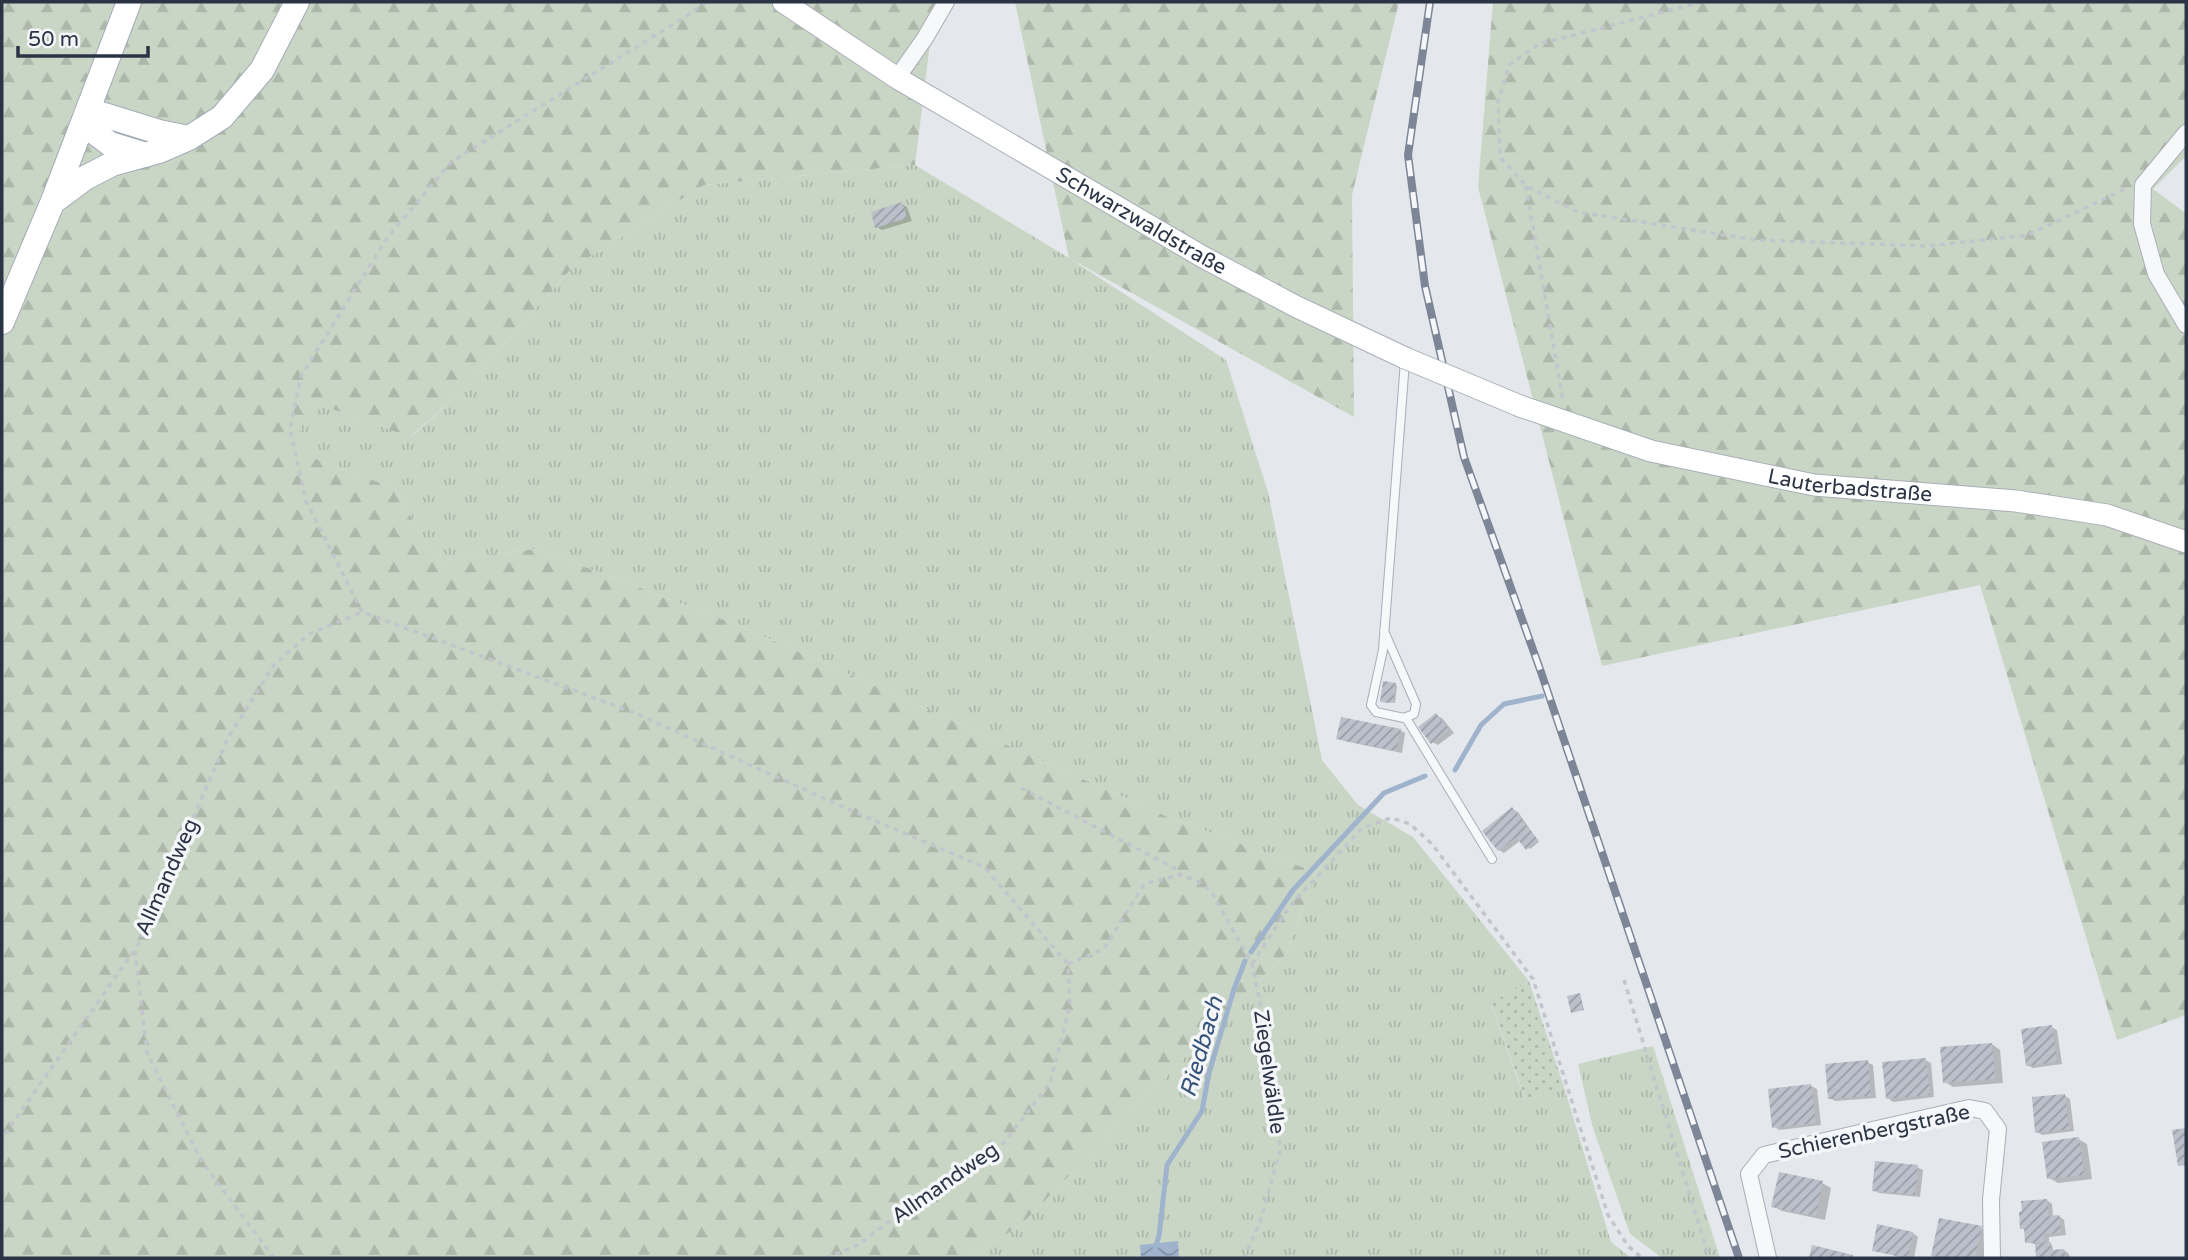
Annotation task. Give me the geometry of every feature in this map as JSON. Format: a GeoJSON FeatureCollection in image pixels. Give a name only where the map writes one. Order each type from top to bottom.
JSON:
{"type":"FeatureCollection","features":[{"type":"Feature","properties":{"kind":"main road"},"geometry":{"type":"LineString","coordinates":[[2,322],[53,201],[129,2]]}},
{"type":"Feature","properties":{"kind":"main road"},"geometry":{"type":"LineString","coordinates":[[53,201],[85,178],[112,164],[146,155],[189,138],[222,117],[262,70],[297,2]]}},
{"type":"Feature","properties":{"kind":"main road","name":"Schwarzwaldstraße"},"geometry":{"type":"LineString","coordinates":[[783,2],[897,78],[1203,257],[1295,306],[1405,358],[1520,406]]}},
{"type":"Feature","properties":{"kind":"main road"},"geometry":{"type":"LineString","coordinates":[[88,110],[159,132],[189,138]]}},
{"type":"Feature","properties":{"kind":"main road"},"geometry":{"type":"LineString","coordinates":[[88,110],[94,132],[110,144],[146,155]]}},
{"type":"Feature","properties":{"kind":"main road","name":"Lauterbadstraße"},"geometry":{"type":"LineString","coordinates":[[1520,406],[1651,451],[1814,485],[2016,502],[2107,515],[2186,542]]}},
{"type":"Feature","properties":{"kind":"street"},"geometry":{"type":"LineString","coordinates":[[897,78],[946,2]]}},
{"type":"Feature","properties":{"kind":"street"},"geometry":{"type":"LineString","coordinates":[[2186,132],[2143,185],[2142,224],[2156,274],[2186,325]]}},
{"type":"Feature","properties":{"kind":"street","name":"Schierenbergstraße"},"geometry":{"type":"LineString","coordinates":[[1768,1258],[1749,1174],[1764,1155],[1969,1108],[1985,1111],[1998,1129],[1991,1200],[1992,1258]]}},
{"type":"Feature","properties":{"kind":"lane"},"geometry":{"type":"LineString","coordinates":[[1384,631],[1416,704],[1414,714],[1406,718],[1376,712],[1371,705],[1383,650],[1384,631],[1405,358]]}},
{"type":"Feature","properties":{"kind":"lane"},"geometry":{"type":"LineString","coordinates":[[1406,718],[1492,859]]}},
{"type":"Feature","properties":{"kind":"path"},"geometry":{"type":"LineString","coordinates":[[706,2],[452,162],[387,238],[302,376],[290,429],[306,501],[362,612],[635,713],[984,867],[1068,964],[1104,949],[1143,884],[1180,875]]}},
{"type":"Feature","properties":{"kind":"path"},"geometry":{"type":"LineString","coordinates":[[1702,2],[1539,44],[1509,65],[1498,102],[1500,157],[1526,186],[1578,212],[1756,240],[1928,246],[2028,235],[2124,187],[2143,185]]}},
{"type":"Feature","properties":{"kind":"path"},"geometry":{"type":"LineString","coordinates":[[1526,186],[1567,423]]}},
{"type":"Feature","properties":{"kind":"path","name":"Allmandweg"},"geometry":{"type":"LineString","coordinates":[[274,1258],[202,1162],[147,1053],[135,951],[228,738],[274,665],[309,634],[362,612]]}},
{"type":"Feature","properties":{"kind":"path","name":"Ziegelwäldle"},"geometry":{"type":"LineString","coordinates":[[1021,788],[1178,870],[1180,875],[1197,881],[1211,891],[1252,964],[1273,1066],[1280,1151],[1261,1222],[1244,1258]]}},
{"type":"Feature","properties":{"kind":"path"},"geometry":{"type":"LineString","coordinates":[[1252,964],[1289,908],[1362,828],[1391,818],[1410,824],[1432,844],[1533,979],[1608,1215],[1628,1246],[1642,1258]]}},
{"type":"Feature","properties":{"kind":"path"},"geometry":{"type":"LineString","coordinates":[[2,1144],[5,1134],[135,951]]}},
{"type":"Feature","properties":{"kind":"path","name":"Allmandweg"},"geometry":{"type":"LineString","coordinates":[[826,1258],[858,1245],[913,1204],[1002,1145],[1050,1083],[1070,1006],[1068,964]]}},
{"type":"Feature","properties":{"kind":"path"},"geometry":{"type":"LineString","coordinates":[[1624,981],[1709,1258]]}},
{"type":"Feature","properties":{"kind":"green space"},"geometry":{"type":"Polygon","coordinates":[[[2,2],[935,2],[915,165],[704,185],[572,268],[463,390],[410,437],[312,402],[291,450],[394,488],[437,561],[538,549],[745,628],[1168,817],[1316,872],[1287,953],[1020,1226],[967,1258],[2,1258],[2,2]]]}},
{"type":"Feature","properties":{"kind":"green space"},"geometry":{"type":"Polygon","coordinates":[[[1015,2],[1399,2],[1352,195],[1354,417],[1069,258],[1015,2]]]}},
{"type":"Feature","properties":{"kind":"green space"},"geometry":{"type":"Polygon","coordinates":[[[1493,2],[2186,2],[2186,156],[2153,189],[2186,211],[2186,1015],[2117,1040],[1980,585],[1602,666],[1478,187],[1493,2]]]}},
{"type":"Feature","properties":{"kind":"green space"},"geometry":{"type":"Polygon","coordinates":[[[915,165],[1069,258],[1226,360],[1268,492],[1322,760],[1358,805],[1413,837],[1529,981],[1491,1004],[1525,1100],[1564,1087],[1611,1242],[1631,1258],[967,1258],[1020,1226],[1287,953],[1316,872],[1168,817],[745,628],[538,549],[437,561],[394,488],[290,450],[312,402],[411,437],[463,390],[572,268],[704,185],[915,165]]]}},
{"type":"Feature","properties":{"kind":"green space"},"geometry":{"type":"Polygon","coordinates":[[[1529,981],[1564,1087],[1526,1101],[1491,1003],[1529,981]]]}},
{"type":"Feature","properties":{"kind":"green space"},"geometry":{"type":"Polygon","coordinates":[[[1653,1046],[1720,1258],[1662,1258],[1630,1234],[1593,1128],[1578,1064],[1653,1046]]]}},
{"type":"Feature","properties":{"kind":"water"},"geometry":{"type":"Polygon","coordinates":[[[1178,1241],[1179,1258],[1141,1258],[1140,1245],[1178,1241]]]}},
{"type":"Feature","properties":{"kind":"building"},"geometry":{"type":"Polygon","coordinates":[[[902,202],[907,218],[875,228],[871,212],[902,202]]]}},
{"type":"Feature","properties":{"kind":"building"},"geometry":{"type":"Polygon","coordinates":[[[1383,681],[1396,683],[1393,703],[1380,702],[1383,681]]]}},
{"type":"Feature","properties":{"kind":"building"},"geometry":{"type":"Polygon","coordinates":[[[1436,713],[1449,730],[1431,744],[1418,727],[1436,713]]]}},
{"type":"Feature","properties":{"kind":"building"},"geometry":{"type":"Polygon","coordinates":[[[1341,717],[1401,729],[1396,751],[1336,739],[1341,717]]]}},
{"type":"Feature","properties":{"kind":"building"},"geometry":{"type":"Polygon","coordinates":[[[1512,807],[1538,840],[1526,850],[1516,837],[1498,851],[1482,831],[1512,807]]]}},
{"type":"Feature","properties":{"kind":"building"},"geometry":{"type":"Polygon","coordinates":[[[1580,993],[1584,1010],[1571,1013],[1567,996],[1580,993]]]}},
{"type":"Feature","properties":{"kind":"building"},"geometry":{"type":"Polygon","coordinates":[[[2052,1025],[2057,1062],[2026,1066],[2021,1029],[2052,1025]]]}},
{"type":"Feature","properties":{"kind":"building"},"geometry":{"type":"Polygon","coordinates":[[[1992,1043],[1995,1079],[1943,1083],[1940,1047],[1992,1043]]]}},
{"type":"Feature","properties":{"kind":"building"},"geometry":{"type":"Polygon","coordinates":[[[1926,1058],[1930,1095],[1886,1099],[1882,1062],[1926,1058]]]}},
{"type":"Feature","properties":{"kind":"building"},"geometry":{"type":"Polygon","coordinates":[[[1868,1060],[1871,1096],[1828,1099],[1825,1064],[1868,1060]]]}},
{"type":"Feature","properties":{"kind":"building"},"geometry":{"type":"Polygon","coordinates":[[[1811,1084],[1816,1123],[1772,1128],[1768,1089],[1811,1084]]]}},
{"type":"Feature","properties":{"kind":"building"},"geometry":{"type":"Polygon","coordinates":[[[2065,1094],[2069,1129],[2035,1133],[2032,1097],[2065,1094]]]}},
{"type":"Feature","properties":{"kind":"building"},"geometry":{"type":"Polygon","coordinates":[[[2186,1128],[2186,1165],[2178,1166],[2172,1130],[2186,1128]]]}},
{"type":"Feature","properties":{"kind":"building"},"geometry":{"type":"Polygon","coordinates":[[[2079,1137],[2084,1175],[2047,1179],[2042,1142],[2079,1137]]]}},
{"type":"Feature","properties":{"kind":"building"},"geometry":{"type":"Polygon","coordinates":[[[1875,1161],[1918,1165],[1915,1195],[1872,1191],[1875,1161]]]}},
{"type":"Feature","properties":{"kind":"building"},"geometry":{"type":"Polygon","coordinates":[[[1779,1172],[1823,1181],[1816,1216],[1771,1207],[1779,1172]]]}},
{"type":"Feature","properties":{"kind":"building"},"geometry":{"type":"Polygon","coordinates":[[[2047,1199],[2049,1216],[2059,1215],[2061,1233],[2044,1234],[2044,1242],[2025,1243],[2024,1229],[2020,1229],[2021,1201],[2047,1199]]]}},
{"type":"Feature","properties":{"kind":"building"},"geometry":{"type":"Polygon","coordinates":[[[1939,1218],[1982,1226],[1975,1258],[1931,1256],[1939,1218]]]}},
{"type":"Feature","properties":{"kind":"building"},"geometry":{"type":"Polygon","coordinates":[[[1877,1224],[1913,1232],[1908,1258],[1872,1251],[1877,1224]]]}},
{"type":"Feature","properties":{"kind":"building"},"geometry":{"type":"Polygon","coordinates":[[[2051,1242],[2051,1250],[2064,1249],[2065,1258],[2036,1258],[2035,1244],[2051,1242]]]}},
{"type":"Feature","properties":{"kind":"building"},"geometry":{"type":"Polygon","coordinates":[[[1812,1245],[1853,1255],[1852,1258],[1809,1258],[1812,1245]]]}},
{"type":"Feature","properties":{"kind":"waterway","name":"Riedbach"},"geometry":{"type":"LineString","coordinates":[[1455,770],[1481,725],[1504,704],[1542,696]]}},
{"type":"Feature","properties":{"kind":"waterway","name":"Riedbach"},"geometry":{"type":"LineString","coordinates":[[1251,952],[1293,890],[1384,793],[1425,776]]}},
{"type":"Feature","properties":{"kind":"waterway","name":"Riedbach"},"geometry":{"type":"LineString","coordinates":[[1152,1258],[1159,1236],[1167,1165],[1202,1111],[1209,1073],[1245,961]]}},
{"type":"Feature","properties":{"kind":"railway"},"geometry":{"type":"LineString","coordinates":[[1430,2],[1408,155],[1425,286],[1464,457],[1541,672],[1739,1258]]}}]}
